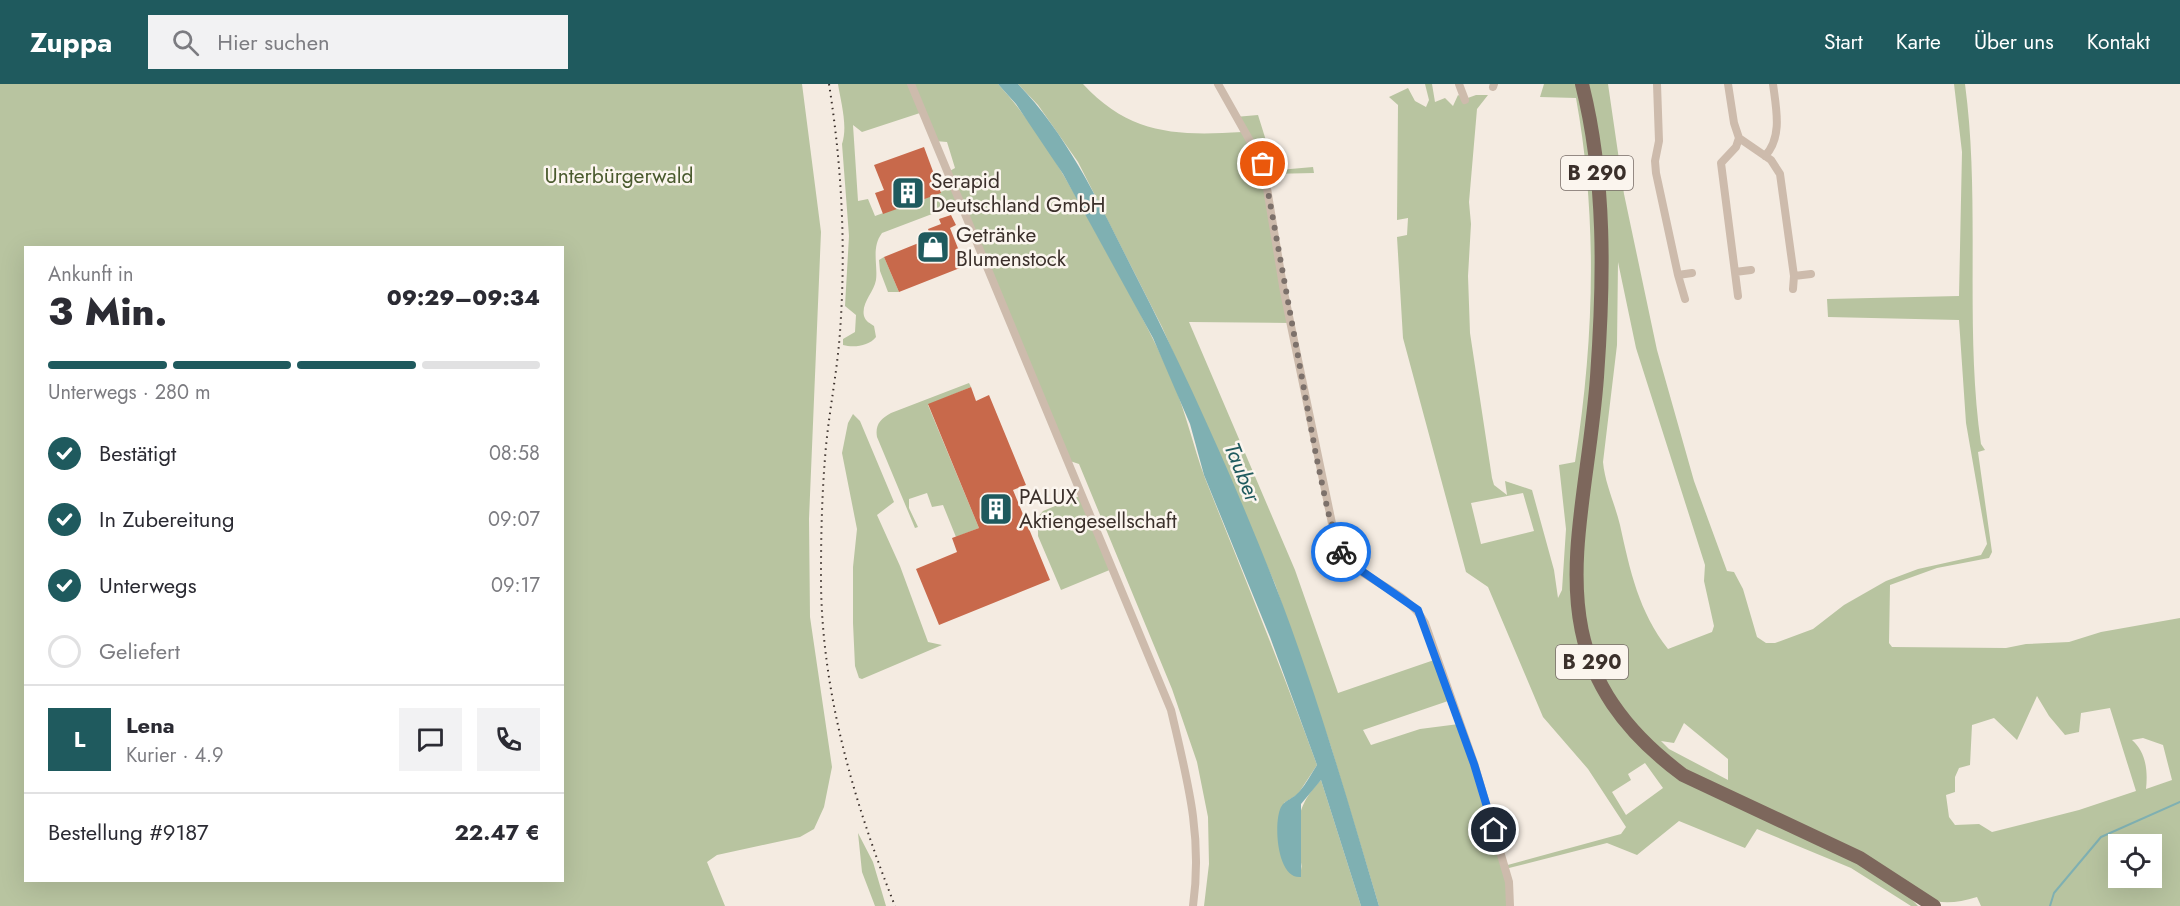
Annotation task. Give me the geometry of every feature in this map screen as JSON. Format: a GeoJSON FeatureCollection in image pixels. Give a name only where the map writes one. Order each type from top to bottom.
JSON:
{"type":"FeatureCollection","features":[{"type":"Feature","properties":{"kind":"main road","name":"B 290"},"geometry":{"type":"LineString","coordinates":[[1582,84],[1589,110],[1598,180],[1601,272],[1597,377],[1590,449],[1579,516],[1575,575],[1580,628],[1591,662],[1623,719],[1660,757],[1683,775],[1860,858],[1934,906]]}},
{"type":"Feature","properties":{"kind":"street"},"geometry":{"type":"LineString","coordinates":[[911,84],[1171,710],[1193,801],[1198,866],[1193,906]]}},
{"type":"Feature","properties":{"kind":"street"},"geometry":{"type":"LineString","coordinates":[[1218,84],[1263,164],[1284,292],[1334,533],[1342,554],[1356,567],[1413,606],[1425,623],[1477,773],[1509,882],[1510,906]]}},
{"type":"Feature","properties":{"kind":"street"},"geometry":{"type":"LineString","coordinates":[[1459,84],[1465,100]]}},
{"type":"Feature","properties":{"kind":"street"},"geometry":{"type":"LineString","coordinates":[[1657,84],[1659,141],[1655,161],[1656,173],[1685,299]]}},
{"type":"Feature","properties":{"kind":"street"},"geometry":{"type":"LineString","coordinates":[[1728,84],[1734,123],[1739,138],[1736,147],[1721,163],[1738,296]]}},
{"type":"Feature","properties":{"kind":"street"},"geometry":{"type":"LineString","coordinates":[[1765,156],[1773,148],[1777,136],[1773,84]]}},
{"type":"Feature","properties":{"kind":"street"},"geometry":{"type":"LineString","coordinates":[[1739,138],[1765,156],[1780,174],[1794,276],[1793,289]]}},
{"type":"Feature","properties":{"kind":"street"},"geometry":{"type":"LineString","coordinates":[[1735,272],[1751,270]]}},
{"type":"Feature","properties":{"kind":"street"},"geometry":{"type":"LineString","coordinates":[[1678,275],[1692,273]]}},
{"type":"Feature","properties":{"kind":"street"},"geometry":{"type":"LineString","coordinates":[[1794,276],[1811,274]]}},
{"type":"Feature","properties":{"kind":"green space","name":"Unterbürgerwald"},"geometry":{"type":"Polygon","coordinates":[[[0,84],[802,84],[821,232],[809,519],[810,617],[832,767],[824,807],[814,829],[800,837],[717,855],[707,862],[725,906],[0,906],[0,84]]]}},
{"type":"Feature","properties":{"kind":"green space"},"geometry":{"type":"Polygon","coordinates":[[[838,84],[998,84],[1044,143],[1094,229],[1165,363],[1177,392],[1205,478],[1317,765],[1298,794],[1284,803],[1302,870],[1298,832],[1301,811],[1305,801],[1321,780],[1361,906],[1204,906],[1209,864],[1208,817],[1197,762],[1172,689],[1079,464],[1067,460],[961,203],[882,233],[876,250],[876,280],[864,311],[866,320],[874,326],[876,337],[861,346],[843,345],[843,339],[855,332],[856,315],[845,306],[849,236],[842,144],[844,122],[838,84]],[[923,112],[862,132],[853,125],[858,201],[868,199],[875,216],[954,187],[948,172],[955,168],[947,142],[935,141],[923,112]]]}},
{"type":"Feature","properties":{"kind":"green space"},"geometry":{"type":"Polygon","coordinates":[[[1018,84],[1083,84],[1119,114],[1156,129],[1176,132],[1242,132],[1235,117],[1258,115],[1273,163],[1279,170],[1313,167],[1314,173],[1265,174],[1291,323],[1189,322],[1295,570],[1338,693],[1437,659],[1451,700],[1363,730],[1371,745],[1420,729],[1459,724],[1504,866],[1621,834],[1626,827],[1588,769],[1543,717],[1488,587],[1466,572],[1403,338],[1397,237],[1407,235],[1408,218],[1397,220],[1398,105],[1389,97],[1408,88],[1415,101],[1426,107],[1429,100],[1425,84],[1432,84],[1435,102],[1445,98],[1453,106],[1458,95],[1465,99],[1476,95],[1488,95],[1477,109],[1469,202],[1471,224],[1468,276],[1470,333],[1494,485],[1507,495],[1505,481],[1532,490],[1554,570],[1558,598],[1562,590],[1566,529],[1559,465],[1575,462],[1589,326],[1590,234],[1588,189],[1576,98],[1540,97],[1544,84],[1608,84],[1624,194],[1657,350],[1694,481],[1727,571],[1734,572],[1743,589],[1757,637],[1766,643],[1775,643],[1813,629],[1844,605],[1886,581],[1918,569],[1981,555],[1987,544],[1966,423],[1959,320],[1828,317],[1827,299],[1959,296],[1962,152],[1954,84],[1965,84],[1972,174],[1976,399],[1981,444],[1985,450],[1978,452],[1992,552],[1989,558],[1937,568],[1890,585],[1889,643],[1892,647],[2006,648],[2026,644],[2069,642],[2101,632],[2180,618],[2180,906],[1981,906],[1977,897],[1957,902],[1939,902],[1901,888],[1918,906],[1911,906],[1851,868],[1757,829],[1745,848],[1679,821],[1637,855],[1607,843],[1505,869],[1510,906],[1379,906],[1331,747],[1275,584],[1162,327],[1078,162],[1038,105],[1018,84]],[[1618,262],[1617,345],[1603,462],[1604,470],[1637,590],[1650,620],[1668,649],[1712,632],[1714,626],[1704,581],[1705,565],[1636,348],[1618,262]],[[1523,493],[1471,503],[1481,544],[1534,531],[1523,493]],[[2037,696],[2017,740],[1994,718],[1972,725],[1970,765],[1959,768],[1955,777],[1955,792],[1946,795],[1949,817],[1955,825],[1979,824],[1992,832],[2079,810],[2136,791],[2110,708],[2081,713],[2079,732],[2065,735],[2049,716],[2037,696]],[[1684,723],[1674,743],[1661,741],[1669,749],[1728,780],[1728,759],[1684,723]],[[2143,738],[2132,740],[2140,750],[2145,762],[2146,789],[2172,780],[2163,745],[2143,738]],[[1645,763],[1628,774],[1631,780],[1612,792],[1626,815],[1663,788],[1645,763]]]}},
{"type":"Feature","properties":{"kind":"green space"},"geometry":{"type":"Polygon","coordinates":[[[884,257],[899,292],[888,292],[880,271],[879,260],[884,257]]]}},
{"type":"Feature","properties":{"kind":"green space"},"geometry":{"type":"Polygon","coordinates":[[[969,383],[971,387],[928,405],[979,528],[956,537],[943,505],[932,507],[927,493],[909,499],[909,508],[918,527],[915,528],[877,437],[878,426],[881,420],[891,413],[969,383]]]}},
{"type":"Feature","properties":{"kind":"green space"},"geometry":{"type":"Polygon","coordinates":[[[853,414],[860,421],[894,502],[877,515],[900,566],[928,642],[942,645],[862,679],[859,678],[855,666],[853,623],[853,567],[857,529],[842,453],[848,423],[853,414]]]}},
{"type":"Feature","properties":{"kind":"green space"},"geometry":{"type":"Polygon","coordinates":[[[1082,495],[1112,569],[1061,590],[1038,536],[1038,517],[1043,511],[1082,495]]]}},
{"type":"Feature","properties":{"kind":"green space"},"geometry":{"type":"Polygon","coordinates":[[[858,833],[873,862],[886,906],[875,906],[862,872],[858,833]]]}},
{"type":"Feature","properties":{"kind":"water"},"geometry":{"type":"Polygon","coordinates":[[[998,84],[1018,84],[1037,105],[1070,151],[1111,225],[1191,389],[1242,504],[1289,622],[1330,743],[1379,906],[1361,906],[1321,780],[1301,804],[1301,877],[1293,876],[1282,860],[1277,837],[1281,807],[1299,792],[1317,765],[1270,637],[1204,475],[1190,424],[1153,338],[1063,174],[1016,104],[998,84]]]}},
{"type":"Feature","properties":{"kind":"building"},"geometry":{"type":"Polygon","coordinates":[[[924,147],[941,193],[883,214],[875,193],[884,190],[874,165],[924,147]]]}},
{"type":"Feature","properties":{"kind":"building","name":"Getränke Blumenstock"},"geometry":{"type":"Polygon","coordinates":[[[951,215],[956,225],[950,228],[965,266],[899,292],[884,257],[931,238],[928,229],[941,224],[939,219],[951,215]]]}},
{"type":"Feature","properties":{"kind":"building","name":"PALUX Aktiengesellschaft"},"geometry":{"type":"Polygon","coordinates":[[[971,387],[976,401],[989,395],[1026,485],[1013,490],[1050,580],[939,625],[916,569],[957,552],[952,538],[979,528],[928,404],[971,387]]]}},
{"type":"Feature","properties":{"kind":"waterway"},"geometry":{"type":"LineString","coordinates":[[2050,906],[2054,893],[2101,837],[2180,802]]}},
{"type":"Feature","properties":{"kind":"railway"},"geometry":{"type":"LineString","coordinates":[[829,84],[840,177],[843,270],[839,348],[826,442],[823,486],[822,615],[826,658],[842,742],[866,825],[895,906]]}},
{"type":"Feature","properties":{"kind":"way so far"},"geometry":{"type":"LineString","coordinates":[[1263,164],[1284,292],[1299,356],[1316,455],[1328,512],[1341,552]]}},
{"type":"Feature","properties":{"kind":"place","name":"Serapid Deutschland GmbH"},"geometry":{"type":"Point","coordinates":[908,193]}},
{"type":"Feature","properties":{"kind":"place","name":"Getränke Blumenstock"},"geometry":{"type":"Point","coordinates":[933,247]}},
{"type":"Feature","properties":{"kind":"place","name":"PALUX Aktiengesellschaft"},"geometry":{"type":"Point","coordinates":[996,509]}},
{"type":"Feature","properties":{"kind":"route"},"geometry":{"type":"LineString","coordinates":[[1341,552],[1356,567],[1418,610],[1425,623],[1474,764],[1494,830]]}},
{"type":"Feature","properties":{"kind":"water label","name":"Tauber"},"geometry":{"type":"Point","coordinates":[1243,472]}}]}
